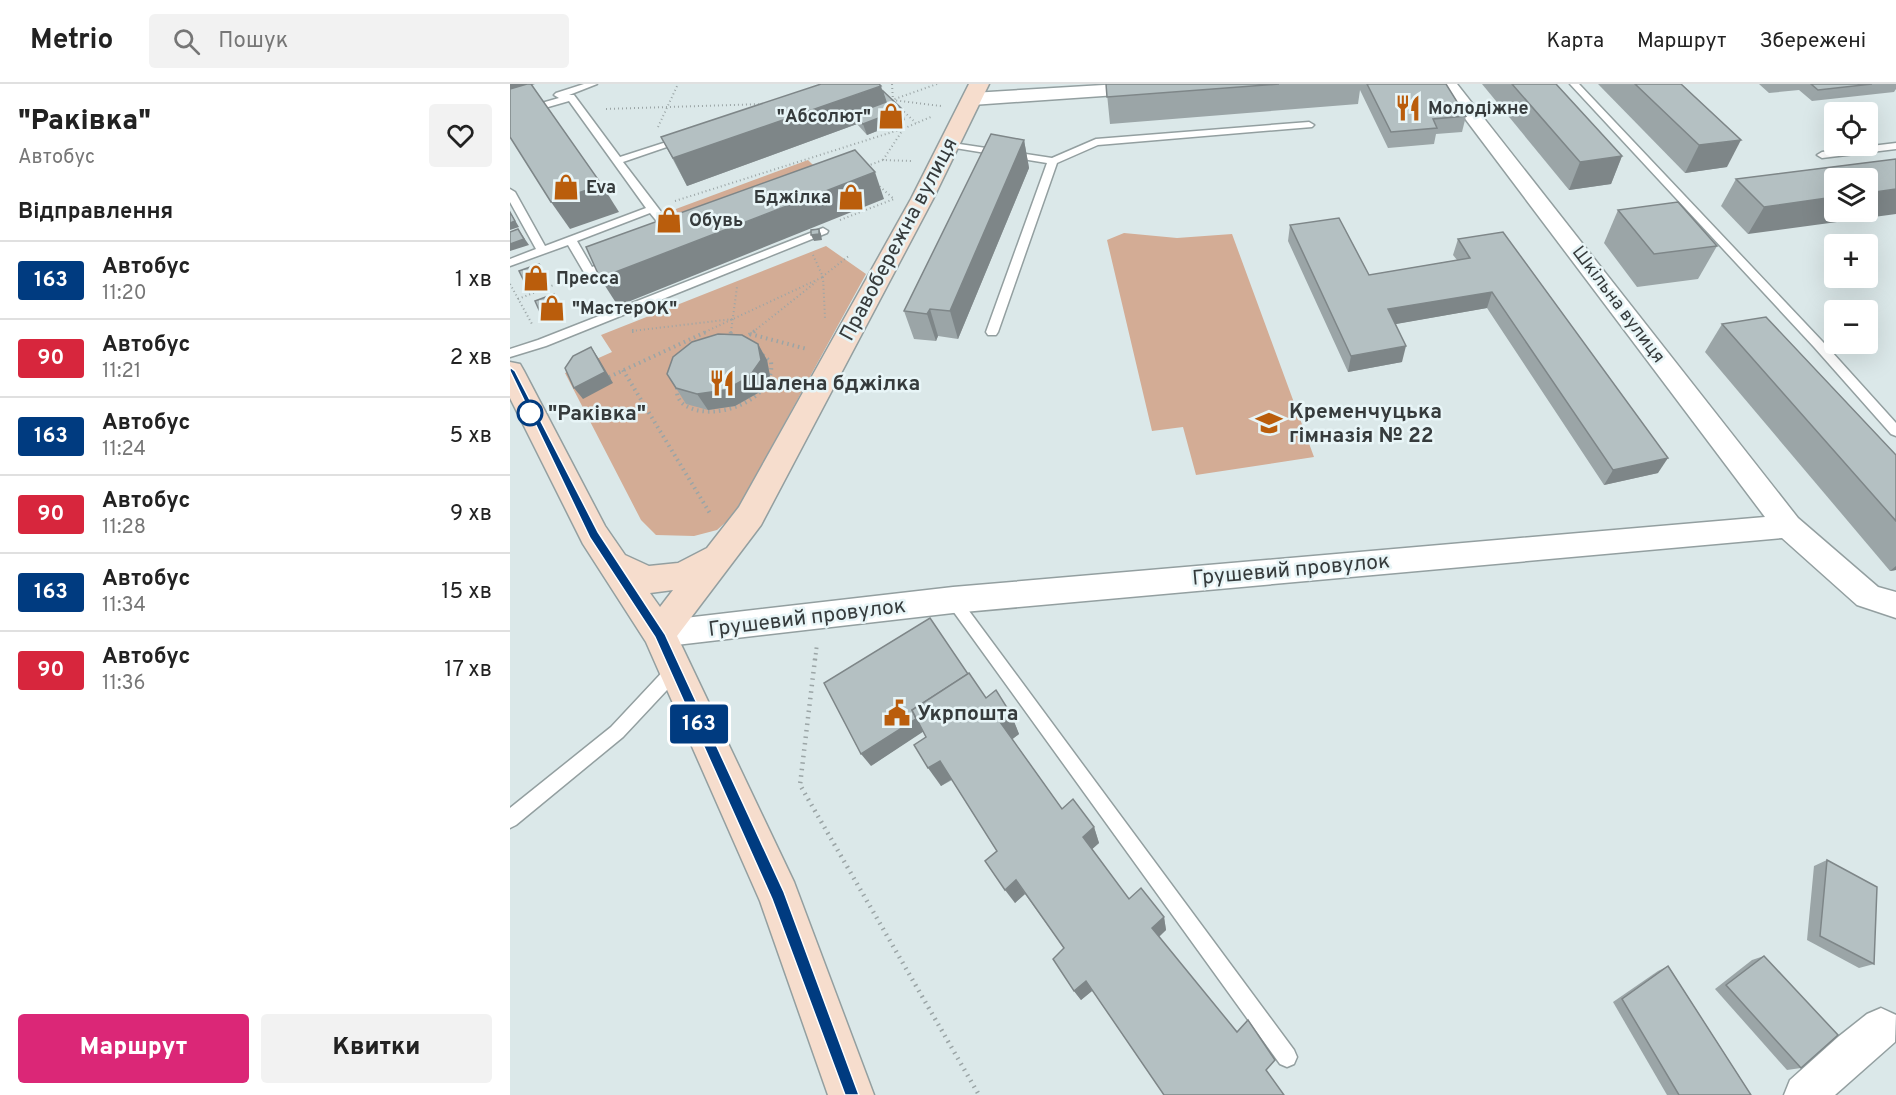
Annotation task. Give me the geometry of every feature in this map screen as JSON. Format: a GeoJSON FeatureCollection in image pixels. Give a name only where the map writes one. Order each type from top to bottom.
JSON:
{"type":"FeatureCollection","features":[{"type":"Feature","properties":{"kind":"street"},"geometry":{"type":"LineString","coordinates":[[968,97],[1204,84]]}},
{"type":"Feature","properties":{"kind":"street","name":"Шкільна вулиця"},"geometry":{"type":"LineString","coordinates":[[1448,84],[1788,526]]}},
{"type":"Feature","properties":{"kind":"street","name":"Правобережна вулиця"},"geometry":{"type":"LineString","coordinates":[[659,634],[722,556],[750,516],[922,199],[949,144],[968,97]]}},
{"type":"Feature","properties":{"kind":"street"},"geometry":{"type":"LineString","coordinates":[[510,371],[594,535],[659,634],[779,897],[851,1095]]}},
{"type":"Feature","properties":{"kind":"street"},"geometry":{"type":"LineString","coordinates":[[1788,526],[1868,596],[1896,605]]}},
{"type":"Feature","properties":{"kind":"street","name":"Грушевий провулок"},"geometry":{"type":"LineString","coordinates":[[659,634],[953,600],[1788,526]]}},
{"type":"Feature","properties":{"kind":"street"},"geometry":{"type":"LineString","coordinates":[[615,565],[646,580],[683,576],[722,556]]}},
{"type":"Feature","properties":{"kind":"street"},"geometry":{"type":"LineString","coordinates":[[1805,1095],[1852,1051],[1881,1028]]}},
{"type":"Feature","properties":{"kind":"lane"},"geometry":{"type":"LineString","coordinates":[[510,114],[593,84]]}},
{"type":"Feature","properties":{"kind":"lane"},"geometry":{"type":"LineString","coordinates":[[1574,84],[1896,431]]}},
{"type":"Feature","properties":{"kind":"lane"},"geometry":{"type":"LineString","coordinates":[[510,114],[571,97],[675,238]]}},
{"type":"Feature","properties":{"kind":"lane"},"geometry":{"type":"LineString","coordinates":[[949,144],[1053,161],[1096,142],[1308,125]]}},
{"type":"Feature","properties":{"kind":"lane"},"geometry":{"type":"LineString","coordinates":[[618,161],[700,134]]}},
{"type":"Feature","properties":{"kind":"lane"},"geometry":{"type":"LineString","coordinates":[[1822,155],[1896,146]]}},
{"type":"Feature","properties":{"kind":"lane"},"geometry":{"type":"LineString","coordinates":[[992,332],[1053,161]]}},
{"type":"Feature","properties":{"kind":"lane"},"geometry":{"type":"LineString","coordinates":[[510,192],[542,251]]}},
{"type":"Feature","properties":{"kind":"lane"},"geometry":{"type":"LineString","coordinates":[[510,263],[652,209]]}},
{"type":"Feature","properties":{"kind":"lane"},"geometry":{"type":"LineString","coordinates":[[510,353],[542,343],[823,231]]}},
{"type":"Feature","properties":{"kind":"lane"},"geometry":{"type":"LineString","coordinates":[[571,240],[589,272],[626,257]]}},
{"type":"Feature","properties":{"kind":"lane"},"geometry":{"type":"LineString","coordinates":[[953,600],[1287,1057]]}},
{"type":"Feature","properties":{"kind":"lane"},"geometry":{"type":"LineString","coordinates":[[510,819],[616,732],[675,670]]}},
{"type":"Feature","properties":{"kind":"path"},"geometry":{"type":"LineString","coordinates":[[634,156],[659,125],[678,84]]}},
{"type":"Feature","properties":{"kind":"path"},"geometry":{"type":"LineString","coordinates":[[892,84],[892,100],[915,123]]}},
{"type":"Feature","properties":{"kind":"path"},"geometry":{"type":"LineString","coordinates":[[892,100],[937,84]]}},
{"type":"Feature","properties":{"kind":"path"},"geometry":{"type":"LineString","coordinates":[[892,100],[968,97]]}},
{"type":"Feature","properties":{"kind":"path"},"geometry":{"type":"LineString","coordinates":[[652,209],[905,128],[968,97]]}},
{"type":"Feature","properties":{"kind":"path"},"geometry":{"type":"LineString","coordinates":[[581,110],[769,104]]}},
{"type":"Feature","properties":{"kind":"path"},"geometry":{"type":"LineString","coordinates":[[883,160],[905,128]]}},
{"type":"Feature","properties":{"kind":"path"},"geometry":{"type":"LineString","coordinates":[[860,169],[883,160],[918,162]]}},
{"type":"Feature","properties":{"kind":"path"},"geometry":{"type":"LineString","coordinates":[[806,237],[823,277],[825,321]]}},
{"type":"Feature","properties":{"kind":"path"},"geometry":{"type":"LineString","coordinates":[[743,339],[850,255]]}},
{"type":"Feature","properties":{"kind":"path"},"geometry":{"type":"LineString","coordinates":[[518,299],[589,272]]}},
{"type":"Feature","properties":{"kind":"path"},"geometry":{"type":"LineString","coordinates":[[609,377],[823,277]]}},
{"type":"Feature","properties":{"kind":"path"},"geometry":{"type":"LineString","coordinates":[[510,284],[542,343]]}},
{"type":"Feature","properties":{"kind":"path"},"geometry":{"type":"LineString","coordinates":[[729,349],[733,319]]}},
{"type":"Feature","properties":{"kind":"path"},"geometry":{"type":"LineString","coordinates":[[750,334],[815,351]]}},
{"type":"Feature","properties":{"kind":"path"},"geometry":{"type":"LineString","coordinates":[[729,349],[754,349],[766,356],[773,366],[772,378],[764,390],[749,402],[730,409],[710,412],[692,409],[680,402],[675,390],[678,378],[688,366],[702,357],[729,349],[736,344]]}},
{"type":"Feature","properties":{"kind":"path"},"geometry":{"type":"LineString","coordinates":[[623,370],[715,521]]}},
{"type":"Feature","properties":{"kind":"path"},"geometry":{"type":"LineString","coordinates":[[817,643],[800,785],[979,1095]]}},
{"type":"Feature","properties":{"kind":"shaded area"},"geometry":{"type":"Polygon","coordinates":[[[808,160],[829,181],[676,238],[657,216],[808,160]]]}},
{"type":"Feature","properties":{"kind":"shaded area"},"geometry":{"type":"Polygon","coordinates":[[[1124,233],[1177,238],[1232,234],[1314,457],[1196,475],[1183,427],[1152,431],[1107,240],[1124,233]]]}},
{"type":"Feature","properties":{"kind":"shaded area"},"geometry":{"type":"Polygon","coordinates":[[[826,246],[866,274],[735,514],[717,530],[694,536],[656,535],[641,520],[565,373],[612,352],[601,335],[826,246]]]}},
{"type":"Feature","properties":{"kind":"building"},"geometry":{"type":"Polygon","coordinates":[[[531,84],[602,185],[551,202],[510,137],[510,89],[531,84]]]}},
{"type":"Feature","properties":{"kind":"building"},"geometry":{"type":"Polygon","coordinates":[[[821,84],[879,84],[881,86],[673,158],[661,137],[821,84]]]}},
{"type":"Feature","properties":{"kind":"building"},"geometry":{"type":"Polygon","coordinates":[[[1106,84],[1279,84],[1107,97],[1106,84]]]}},
{"type":"Feature","properties":{"kind":"building","name":"Молодіжне"},"geometry":{"type":"Polygon","coordinates":[[[1367,84],[1446,84],[1466,116],[1433,119],[1437,128],[1391,132],[1367,84]]]}},
{"type":"Feature","properties":{"kind":"building"},"geometry":{"type":"Polygon","coordinates":[[[1512,84],[1556,84],[1622,156],[1580,162],[1512,84]]]}},
{"type":"Feature","properties":{"kind":"building"},"geometry":{"type":"Polygon","coordinates":[[[1635,84],[1681,84],[1741,140],[1699,145],[1635,84]]]}},
{"type":"Feature","properties":{"kind":"building"},"geometry":{"type":"Polygon","coordinates":[[[1811,84],[1872,84],[1818,90],[1811,84]]]}},
{"type":"Feature","properties":{"kind":"building"},"geometry":{"type":"Polygon","coordinates":[[[882,90],[902,109],[863,124],[854,114],[886,102],[882,90]]]}},
{"type":"Feature","properties":{"kind":"building"},"geometry":{"type":"Polygon","coordinates":[[[991,134],[1024,140],[950,311],[930,309],[927,314],[904,311],[991,134]]]}},
{"type":"Feature","properties":{"kind":"building"},"geometry":{"type":"Polygon","coordinates":[[[855,150],[875,172],[600,278],[586,247],[855,150]]]}},
{"type":"Feature","properties":{"kind":"building"},"geometry":{"type":"Polygon","coordinates":[[[1896,159],[1896,189],[1878,192],[1878,168],[1824,168],[1896,159]]]}},
{"type":"Feature","properties":{"kind":"building"},"geometry":{"type":"Polygon","coordinates":[[[1824,168],[1824,198],[1764,207],[1736,179],[1824,168]]]}},
{"type":"Feature","properties":{"kind":"building"},"geometry":{"type":"Polygon","coordinates":[[[1678,202],[1717,246],[1654,254],[1618,210],[1678,202]]]}},
{"type":"Feature","properties":{"kind":"building"},"geometry":{"type":"Polygon","coordinates":[[[668,211],[672,215],[664,218],[661,213],[668,211]]]}},
{"type":"Feature","properties":{"kind":"building"},"geometry":{"type":"Polygon","coordinates":[[[510,212],[515,221],[510,223],[510,212]]]}},
{"type":"Feature","properties":{"kind":"building"},"geometry":{"type":"Polygon","coordinates":[[[1339,218],[1369,275],[1470,258],[1458,239],[1503,232],[1668,458],[1613,470],[1492,292],[1388,309],[1406,346],[1351,356],[1290,225],[1339,218]]]}},
{"type":"Feature","properties":{"kind":"building"},"geometry":{"type":"Polygon","coordinates":[[[518,229],[524,239],[510,244],[510,232],[518,229]]]}},
{"type":"Feature","properties":{"kind":"building"},"geometry":{"type":"Polygon","coordinates":[[[819,229],[819,234],[811,235],[811,230],[819,229]]]}},
{"type":"Feature","properties":{"kind":"building"},"geometry":{"type":"Polygon","coordinates":[[[539,264],[545,274],[524,281],[519,271],[539,264]]]}},
{"type":"Feature","properties":{"kind":"building"},"geometry":{"type":"Polygon","coordinates":[[[554,294],[560,304],[540,312],[535,301],[554,294]]]}},
{"type":"Feature","properties":{"kind":"building"},"geometry":{"type":"Polygon","coordinates":[[[1766,317],[1896,455],[1896,521],[1722,324],[1766,317]]]}},
{"type":"Feature","properties":{"kind":"building"},"geometry":{"type":"Polygon","coordinates":[[[718,334],[742,335],[758,344],[761,360],[749,377],[725,390],[697,394],[676,388],[667,374],[673,357],[692,342],[718,334]]]}},
{"type":"Feature","properties":{"kind":"building"},"geometry":{"type":"Polygon","coordinates":[[[591,347],[605,372],[574,388],[565,368],[573,356],[591,347]]]}},
{"type":"Feature","properties":{"kind":"building","name":"Укрпошта"},"geometry":{"type":"Polygon","coordinates":[[[930,618],[968,674],[912,710],[916,719],[861,754],[824,683],[930,618]]]}},
{"type":"Feature","properties":{"kind":"building"},"geometry":{"type":"Polygon","coordinates":[[[969,673],[986,698],[996,690],[1011,714],[1000,722],[1062,809],[1073,799],[1094,827],[1083,837],[1129,899],[1141,888],[1164,917],[1152,928],[1237,1032],[1248,1020],[1275,1060],[1266,1070],[1284,1095],[1164,1095],[1086,981],[1074,991],[1053,959],[1064,948],[1016,880],[1005,890],[985,861],[997,851],[940,761],[928,768],[914,745],[926,737],[912,710],[969,673]]]}},
{"type":"Feature","properties":{"kind":"building"},"geometry":{"type":"Polygon","coordinates":[[[1827,860],[1877,887],[1874,964],[1820,936],[1827,860]]]}},
{"type":"Feature","properties":{"kind":"building"},"geometry":{"type":"Polygon","coordinates":[[[1764,956],[1838,1035],[1801,1068],[1726,985],[1764,956]]]}},
{"type":"Feature","properties":{"kind":"building"},"geometry":{"type":"Polygon","coordinates":[[[1668,966],[1751,1095],[1679,1095],[1622,999],[1668,966]]]}},
{"type":"Feature","properties":{"kind":"bus line","name":"163"},"geometry":{"type":"LineString","coordinates":[[510,371],[594,535],[659,634],[779,897],[851,1095]]}},
{"type":"Feature","properties":{"kind":"place","name":"Молодіжне"},"geometry":{"type":"Point","coordinates":[1408,108]}},
{"type":"Feature","properties":{"kind":"place","name":"\"Абсолют\""},"geometry":{"type":"Point","coordinates":[891,116]}},
{"type":"Feature","properties":{"kind":"place","name":"Eva"},"geometry":{"type":"Point","coordinates":[566,187]}},
{"type":"Feature","properties":{"kind":"place","name":"Бджілка"},"geometry":{"type":"Point","coordinates":[851,197]}},
{"type":"Feature","properties":{"kind":"place","name":"Обувь"},"geometry":{"type":"Point","coordinates":[669,220]}},
{"type":"Feature","properties":{"kind":"place","name":"Пресса"},"geometry":{"type":"Point","coordinates":[536,278]}},
{"type":"Feature","properties":{"kind":"place","name":"\"МастерОК\""},"geometry":{"type":"Point","coordinates":[552,308]}},
{"type":"Feature","properties":{"kind":"place","name":"Шалена бджілка"},"geometry":{"type":"Point","coordinates":[722,383]}},
{"type":"Feature","properties":{"kind":"place","name":"\"Раківка\""},"geometry":{"type":"Point","coordinates":[530,413]}},
{"type":"Feature","properties":{"kind":"place","name":"Кременчуцька гімназія № 22"},"geometry":{"type":"Point","coordinates":[1269,423]}},
{"type":"Feature","properties":{"kind":"place","name":"Укрпошта"},"geometry":{"type":"Point","coordinates":[897,713]}}]}
